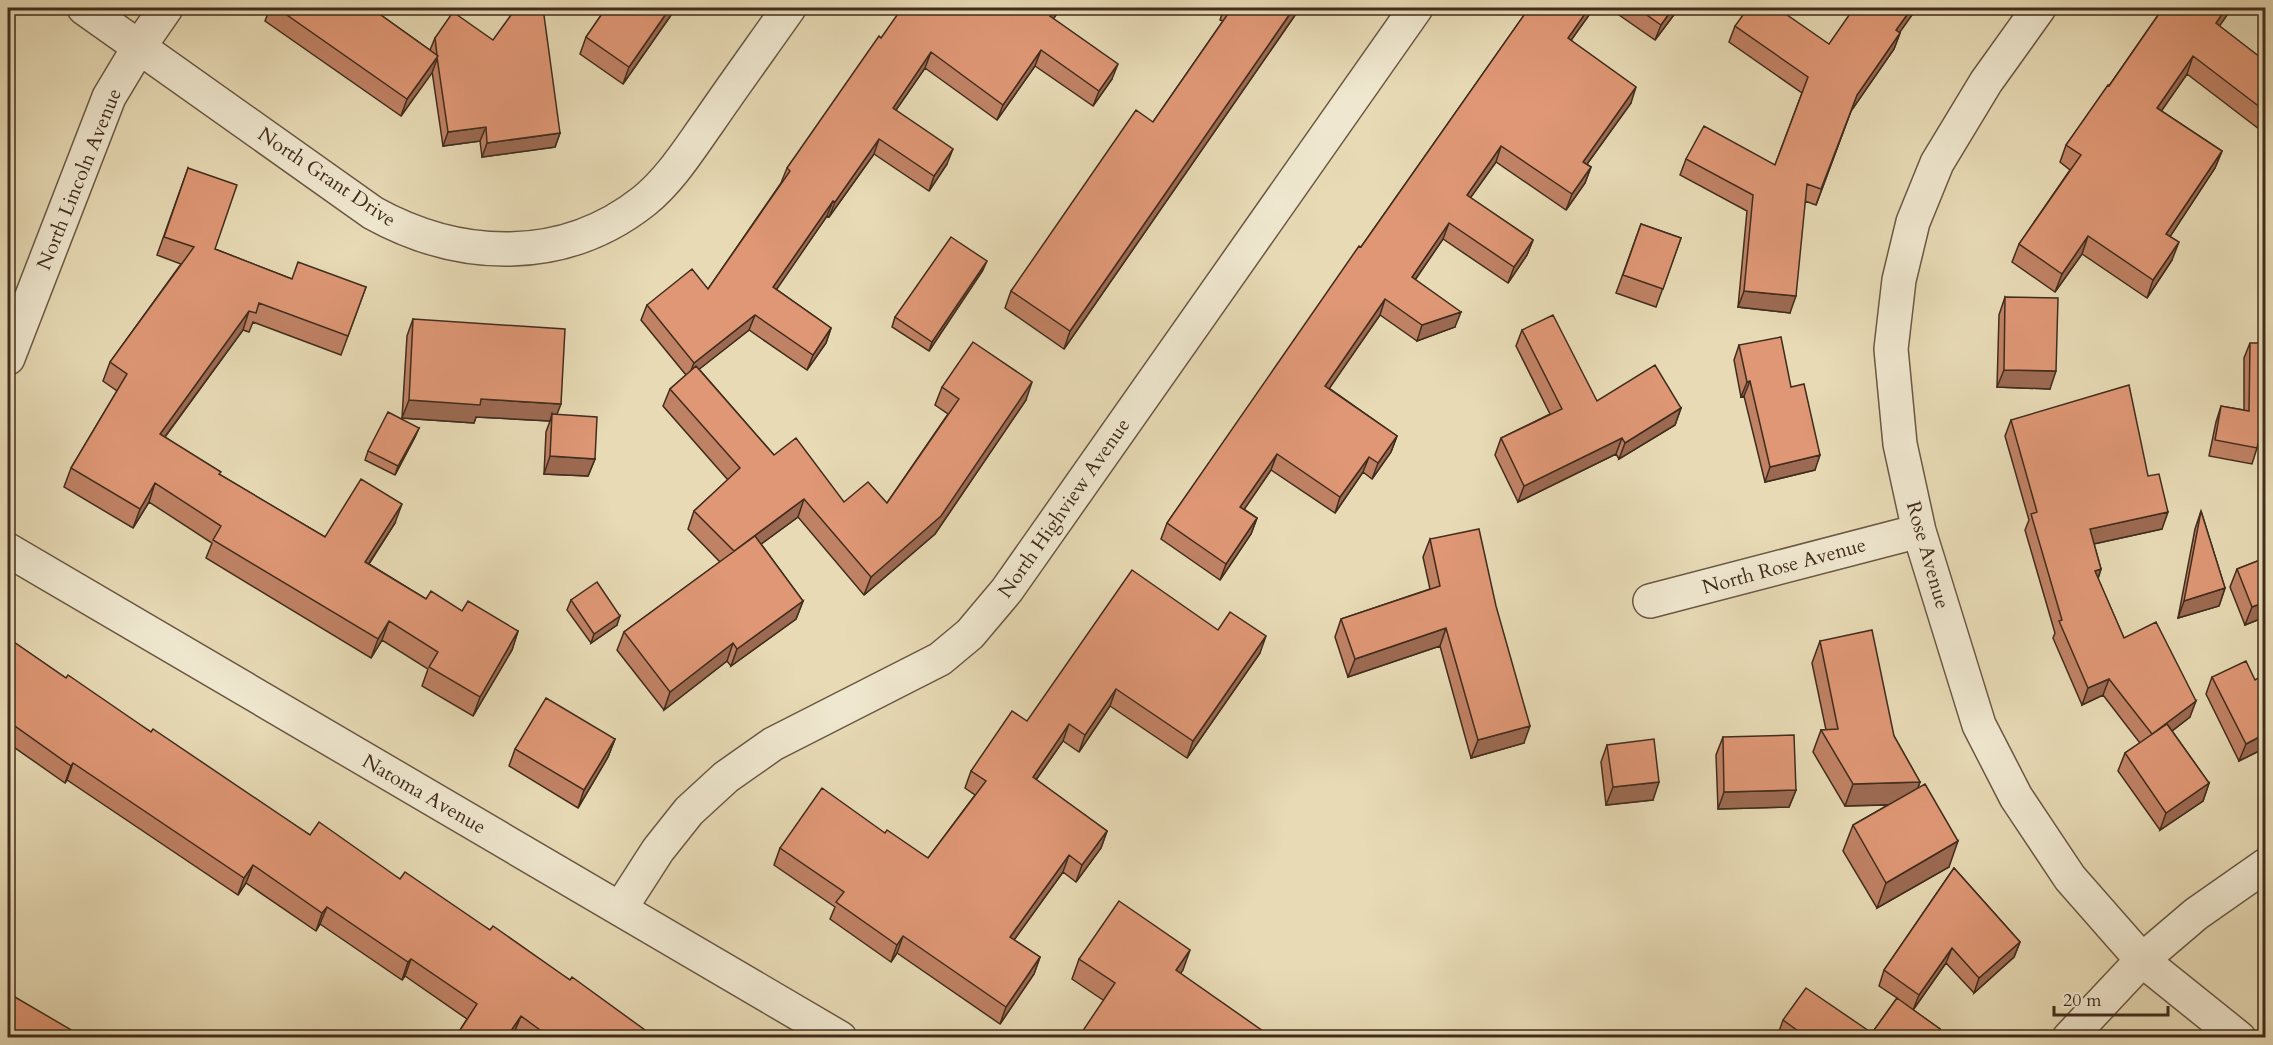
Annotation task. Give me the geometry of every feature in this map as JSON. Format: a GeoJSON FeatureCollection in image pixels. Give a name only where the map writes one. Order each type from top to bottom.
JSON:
{"type":"FeatureCollection","features":[{"type":"Feature","properties":{"kind":"street","name":"North Grant Drive"},"geometry":{"type":"LineString","coordinates":[[84,8],[373,213],[400,228],[459,245],[488,250],[560,243],[586,234],[618,218],[644,200],[680,162],[789,8]]}},
{"type":"Feature","properties":{"kind":"street","name":"North Lincoln Avenue"},"geometry":{"type":"LineString","coordinates":[[8,358],[109,98],[139,47],[166,8]]}},
{"type":"Feature","properties":{"kind":"street","name":"North Highview Avenue"},"geometry":{"type":"LineString","coordinates":[[620,909],[658,850],[689,811],[726,777],[773,744],[940,658],[970,634],[1007,590],[1416,8]]}},
{"type":"Feature","properties":{"kind":"street","name":"Rose Avenue"},"geometry":{"type":"LineString","coordinates":[[2039,8],[1986,82],[1937,163],[1913,222],[1899,280],[1891,349],[1900,444],[1919,531],[1979,725],[2016,797],[2070,878],[2142,960],[2239,1038]]}},
{"type":"Feature","properties":{"kind":"street","name":"North Rose Avenue"},"geometry":{"type":"LineString","coordinates":[[1650,601],[1919,531]]}},
{"type":"Feature","properties":{"kind":"street","name":"Natoma Avenue"},"geometry":{"type":"LineString","coordinates":[[8,550],[840,1038]]}},
{"type":"Feature","properties":{"kind":"street"},"geometry":{"type":"LineString","coordinates":[[2069,1038],[2142,960],[2196,914],[2265,866]]}},
{"type":"Feature","properties":{"kind":"building"},"geometry":{"type":"Polygon","coordinates":[[[277,8],[371,8],[438,56],[407,99],[277,8]]]}},
{"type":"Feature","properties":{"kind":"building"},"geometry":{"type":"Polygon","coordinates":[[[516,8],[543,8],[560,133],[487,143],[486,127],[448,132],[435,38],[453,12],[493,40],[516,8]]]}},
{"type":"Feature","properties":{"kind":"building"},"geometry":{"type":"Polygon","coordinates":[[[606,8],[670,8],[629,67],[586,37],[606,8]]]}},
{"type":"Feature","properties":{"kind":"building"},"geometry":{"type":"Polygon","coordinates":[[[902,8],[1056,8],[1050,16],[1118,64],[1099,91],[1041,50],[1003,105],[931,52],[893,108],[953,149],[934,176],[879,139],[773,287],[831,328],[813,355],[755,315],[694,363],[647,305],[692,269],[708,289],[790,171],[787,168],[879,36],[881,38],[902,8]]]}},
{"type":"Feature","properties":{"kind":"building"},"geometry":{"type":"Polygon","coordinates":[[[1232,8],[1294,8],[1070,331],[1011,291],[1136,110],[1153,122],[1232,8]]]}},
{"type":"Feature","properties":{"kind":"building"},"geometry":{"type":"Polygon","coordinates":[[[1529,8],[1589,8],[1568,38],[1636,87],[1583,162],[1591,167],[1572,194],[1501,146],[1467,195],[1533,240],[1514,267],[1449,223],[1412,277],[1461,312],[1422,325],[1385,299],[1325,386],[1397,436],[1378,463],[1369,457],[1340,497],[1277,454],[1240,507],[1257,518],[1226,564],[1167,523],[1359,246],[1361,247],[1529,8]]]}},
{"type":"Feature","properties":{"kind":"building"},"geometry":{"type":"Polygon","coordinates":[[[1637,8],[1673,8],[1661,25],[1637,8]]]}},
{"type":"Feature","properties":{"kind":"building"},"geometry":{"type":"Polygon","coordinates":[[[1748,8],[1777,8],[1829,44],[1854,8],[1912,8],[1896,30],[1900,33],[1857,95],[1821,189],[1807,184],[1796,296],[1744,291],[1753,195],[1686,159],[1704,126],[1775,165],[1808,77],[1735,26],[1748,8]]]}},
{"type":"Feature","properties":{"kind":"building"},"geometry":{"type":"Polygon","coordinates":[[[2163,8],[2226,8],[2216,23],[2265,61],[2265,111],[2193,56],[2157,108],[2222,151],[2166,234],[2179,242],[2153,280],[2088,236],[2062,274],[2019,244],[2081,155],[2066,145],[2163,8]]]}},
{"type":"Feature","properties":{"kind":"building"},"geometry":{"type":"Polygon","coordinates":[[[188,168],[237,185],[215,249],[292,279],[298,262],[366,287],[348,336],[259,303],[256,313],[249,311],[160,434],[221,472],[219,474],[325,537],[361,479],[402,504],[365,562],[426,599],[431,591],[462,611],[468,601],[518,631],[480,697],[429,667],[438,652],[389,621],[378,639],[213,540],[221,526],[155,483],[140,509],[71,468],[127,374],[110,362],[194,247],[164,237],[188,168]]]}},
{"type":"Feature","properties":{"kind":"building"},"geometry":{"type":"Polygon","coordinates":[[[1641,224],[1681,238],[1663,289],[1623,275],[1641,224]]]}},
{"type":"Feature","properties":{"kind":"building"},"geometry":{"type":"Polygon","coordinates":[[[951,237],[987,261],[932,342],[895,317],[951,237]]]}},
{"type":"Feature","properties":{"kind":"building"},"geometry":{"type":"Polygon","coordinates":[[[2005,297],[2058,298],[2056,371],[2004,370],[2005,297]]]}},
{"type":"Feature","properties":{"kind":"building"},"geometry":{"type":"Polygon","coordinates":[[[1553,315],[1597,401],[1655,365],[1681,408],[1625,443],[1622,438],[1524,486],[1501,438],[1562,409],[1522,330],[1553,315]]]}},
{"type":"Feature","properties":{"kind":"building"},"geometry":{"type":"Polygon","coordinates":[[[413,319],[565,329],[561,404],[481,399],[480,405],[409,400],[413,319]]]}},
{"type":"Feature","properties":{"kind":"building"},"geometry":{"type":"Polygon","coordinates":[[[1781,337],[1791,387],[1804,384],[1820,455],[1770,467],[1739,345],[1781,337]]]}},
{"type":"Feature","properties":{"kind":"building"},"geometry":{"type":"Polygon","coordinates":[[[973,342],[1032,382],[941,516],[871,577],[804,499],[734,551],[694,511],[740,468],[670,389],[696,366],[774,455],[796,438],[844,502],[868,482],[887,503],[959,399],[942,387],[973,342]]]}},
{"type":"Feature","properties":{"kind":"building"},"geometry":{"type":"Polygon","coordinates":[[[2250,343],[2265,343],[2265,416],[2257,448],[2215,440],[2221,406],[2249,411],[2250,343]]]}},
{"type":"Feature","properties":{"kind":"building"},"geometry":{"type":"Polygon","coordinates":[[[2129,385],[2148,476],[2159,474],[2168,512],[2090,529],[2101,569],[2095,571],[2124,638],[2156,622],[2196,701],[2152,734],[2109,679],[2088,688],[2059,621],[2062,620],[2031,514],[2037,512],[2011,420],[2129,385]]]}},
{"type":"Feature","properties":{"kind":"building"},"geometry":{"type":"Polygon","coordinates":[[[388,412],[419,428],[398,466],[368,451],[388,412]]]}},
{"type":"Feature","properties":{"kind":"building"},"geometry":{"type":"Polygon","coordinates":[[[552,414],[597,417],[595,459],[550,456],[552,414]]]}},
{"type":"Feature","properties":{"kind":"building"},"geometry":{"type":"Polygon","coordinates":[[[2201,511],[2225,588],[2184,601],[2201,511]]]}},
{"type":"Feature","properties":{"kind":"building"},"geometry":{"type":"Polygon","coordinates":[[[1479,529],[1496,606],[1530,726],[1478,740],[1446,628],[1355,659],[1341,619],[1440,586],[1430,539],[1479,529]]]}},
{"type":"Feature","properties":{"kind":"building"},"geometry":{"type":"Polygon","coordinates":[[[755,536],[803,601],[737,649],[733,643],[670,692],[624,632],[755,536]]]}},
{"type":"Feature","properties":{"kind":"building"},"geometry":{"type":"Polygon","coordinates":[[[2265,558],[2265,602],[2252,607],[2237,569],[2265,558]]]}},
{"type":"Feature","properties":{"kind":"building"},"geometry":{"type":"Polygon","coordinates":[[[1132,570],[1218,630],[1230,612],[1266,636],[1193,741],[1116,689],[1085,735],[1069,724],[1033,777],[1107,831],[1082,865],[1069,855],[1010,937],[1040,957],[1006,1007],[903,936],[897,945],[836,902],[844,892],[780,848],[822,788],[885,833],[887,830],[928,858],[986,781],[971,771],[1012,711],[1027,721],[1132,570]]]}},
{"type":"Feature","properties":{"kind":"building"},"geometry":{"type":"Polygon","coordinates":[[[597,582],[620,616],[594,634],[571,600],[597,582]]]}},
{"type":"Feature","properties":{"kind":"building"},"geometry":{"type":"Polygon","coordinates":[[[1872,630],[1894,736],[1920,782],[1853,784],[1821,730],[1838,729],[1820,641],[1872,630]]]}},
{"type":"Feature","properties":{"kind":"building"},"geometry":{"type":"Polygon","coordinates":[[[8,638],[66,678],[68,675],[151,732],[153,729],[310,835],[319,822],[400,879],[405,872],[490,930],[493,926],[570,980],[572,977],[656,1038],[551,1038],[521,1016],[506,1038],[455,1038],[477,1004],[411,959],[408,962],[327,907],[322,913],[253,865],[244,878],[73,763],[71,766],[8,721],[8,638]]]}},
{"type":"Feature","properties":{"kind":"building"},"geometry":{"type":"Polygon","coordinates":[[[2246,661],[2255,680],[2265,674],[2265,734],[2246,744],[2212,677],[2246,661]]]}},
{"type":"Feature","properties":{"kind":"building"},"geometry":{"type":"Polygon","coordinates":[[[546,698],[615,739],[584,790],[515,749],[546,698]]]}},
{"type":"Feature","properties":{"kind":"building"},"geometry":{"type":"Polygon","coordinates":[[[2167,724],[2209,783],[2166,813],[2125,753],[2167,724]]]}},
{"type":"Feature","properties":{"kind":"building"},"geometry":{"type":"Polygon","coordinates":[[[1794,735],[1796,790],[1724,792],[1723,737],[1794,735]]]}},
{"type":"Feature","properties":{"kind":"building"},"geometry":{"type":"Polygon","coordinates":[[[1654,739],[1659,782],[1613,787],[1607,745],[1654,739]]]}},
{"type":"Feature","properties":{"kind":"building"},"geometry":{"type":"Polygon","coordinates":[[[1925,784],[1958,841],[1886,883],[1853,825],[1925,784]]]}},
{"type":"Feature","properties":{"kind":"building"},"geometry":{"type":"Polygon","coordinates":[[[1954,868],[2020,942],[1979,978],[1952,948],[1919,995],[1884,970],[1954,868]]]}},
{"type":"Feature","properties":{"kind":"building"},"geometry":{"type":"Polygon","coordinates":[[[1119,901],[1190,950],[1176,970],[1273,1038],[1078,1038],[1115,983],[1079,959],[1119,901]]]}},
{"type":"Feature","properties":{"kind":"building"},"geometry":{"type":"Polygon","coordinates":[[[1806,988],[1872,1033],[1897,998],[1940,1029],[1934,1038],[1808,1038],[1783,1020],[1806,988]]]}},
{"type":"Feature","properties":{"kind":"building"},"geometry":{"type":"Polygon","coordinates":[[[8,993],[85,1038],[8,1038],[8,993]]]}}]}
